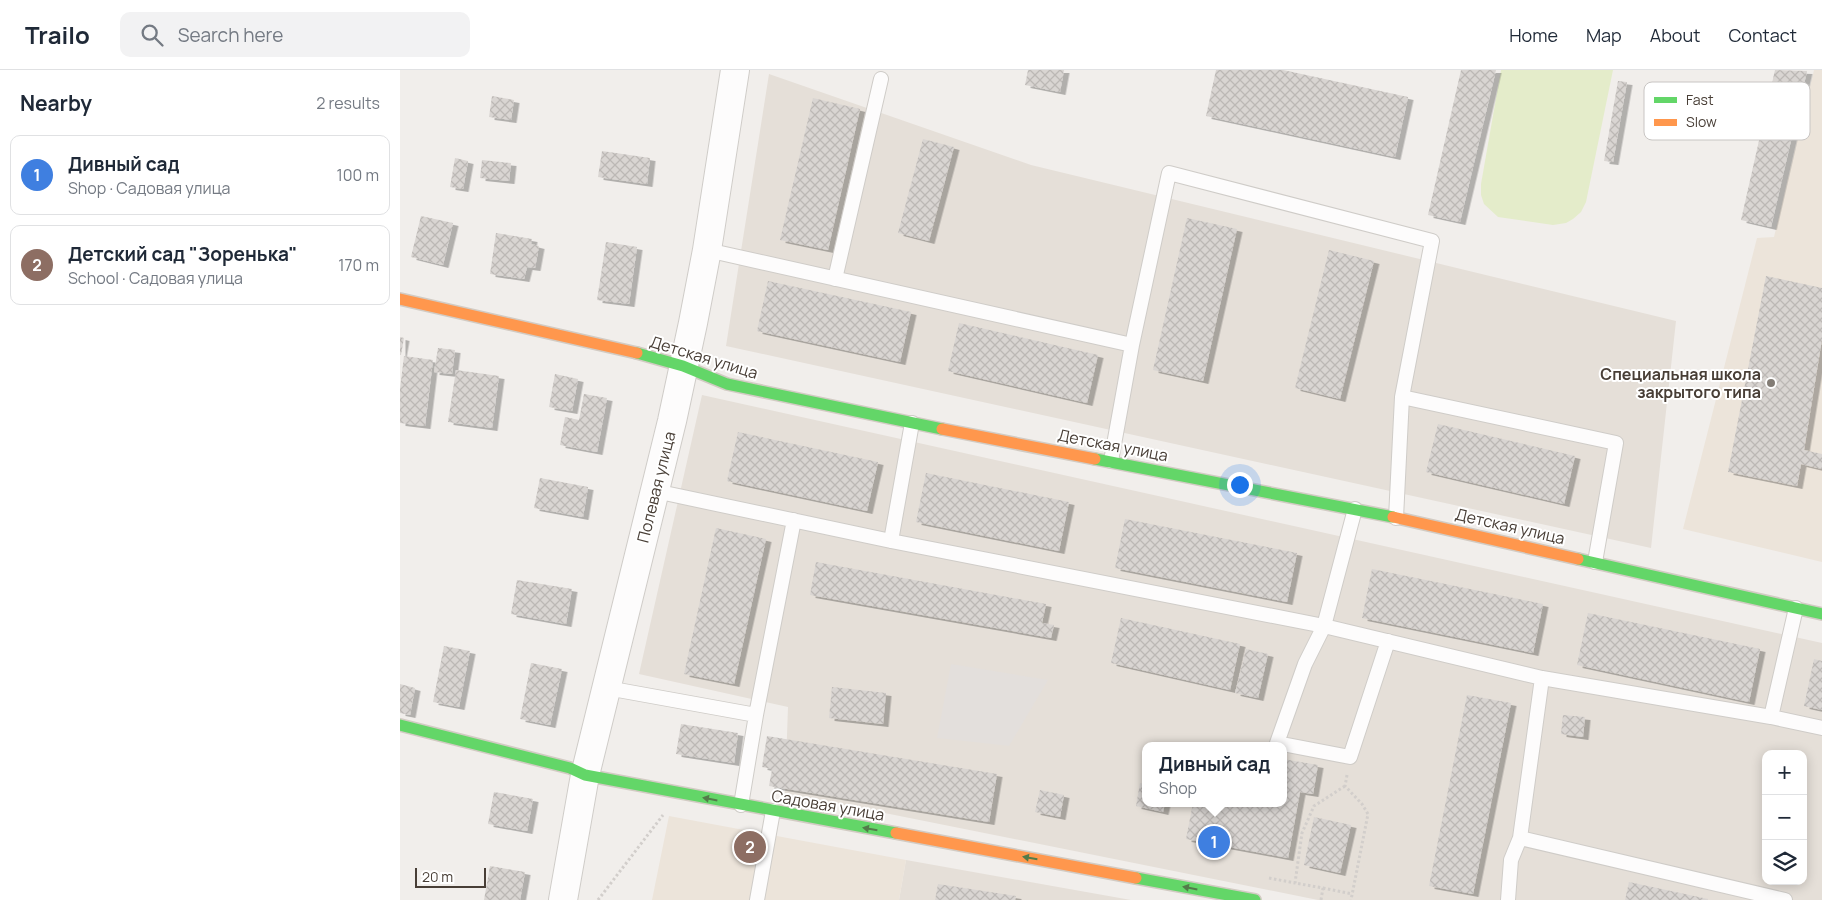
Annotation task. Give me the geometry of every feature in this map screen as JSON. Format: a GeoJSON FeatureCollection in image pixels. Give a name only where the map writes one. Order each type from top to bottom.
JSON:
{"type":"FeatureCollection","features":[{"type":"Feature","properties":{"kind":"street","name":"Полевая улица"},"geometry":{"type":"LineString","coordinates":[[563,900],[585,775],[684,366],[707,250],[735,70]]}},
{"type":"Feature","properties":{"kind":"street","name":"Детская улица"},"geometry":{"type":"LineString","coordinates":[[400,299],[650,356],[684,366],[728,384],[912,423],[1396,518],[1822,614]]}},
{"type":"Feature","properties":{"kind":"street","name":"Садовая улица"},"geometry":{"type":"LineString","coordinates":[[400,725],[570,768],[585,775],[1255,900]]}},
{"type":"Feature","properties":{"kind":"lane"},"geometry":{"type":"LineString","coordinates":[[835,279],[881,79]]}},
{"type":"Feature","properties":{"kind":"lane"},"geometry":{"type":"LineString","coordinates":[[1111,461],[1132,345],[1169,173],[1432,241],[1402,397],[1396,518]]}},
{"type":"Feature","properties":{"kind":"lane"},"geometry":{"type":"LineString","coordinates":[[707,250],[1132,345]]}},
{"type":"Feature","properties":{"kind":"lane"},"geometry":{"type":"LineString","coordinates":[[1402,397],[1616,443],[1595,562]]}},
{"type":"Feature","properties":{"kind":"lane"},"geometry":{"type":"LineString","coordinates":[[891,541],[912,423]]}},
{"type":"Feature","properties":{"kind":"lane"},"geometry":{"type":"LineString","coordinates":[[655,491],[891,541],[1324,626],[1542,678],[1771,717],[1822,728]]}},
{"type":"Feature","properties":{"kind":"lane"},"geometry":{"type":"LineString","coordinates":[[1277,742],[1305,664],[1324,626],[1355,510]]}},
{"type":"Feature","properties":{"kind":"lane"},"geometry":{"type":"LineString","coordinates":[[741,805],[756,715],[794,520]]}},
{"type":"Feature","properties":{"kind":"lane"},"geometry":{"type":"LineString","coordinates":[[1771,717],[1796,608]]}},
{"type":"Feature","properties":{"kind":"lane"},"geometry":{"type":"LineString","coordinates":[[1287,745],[1350,757],[1388,642]]}},
{"type":"Feature","properties":{"kind":"lane"},"geometry":{"type":"LineString","coordinates":[[1508,900],[1511,860],[1520,838],[1542,678]]}},
{"type":"Feature","properties":{"kind":"lane"},"geometry":{"type":"LineString","coordinates":[[607,688],[756,715]]}},
{"type":"Feature","properties":{"kind":"lane"},"geometry":{"type":"LineString","coordinates":[[760,899],[773,811]]}},
{"type":"Feature","properties":{"kind":"lane"},"geometry":{"type":"LineString","coordinates":[[1520,838],[1785,900]]}},
{"type":"Feature","properties":{"kind":"path"},"geometry":{"type":"LineString","coordinates":[[1350,757],[1345,786],[1314,806],[1302,834],[1295,883],[1352,894]]}},
{"type":"Feature","properties":{"kind":"path"},"geometry":{"type":"LineString","coordinates":[[1345,786],[1362,804],[1368,814],[1351,900]]}},
{"type":"Feature","properties":{"kind":"path"},"geometry":{"type":"LineString","coordinates":[[598,900],[663,814],[672,791]]}},
{"type":"Feature","properties":{"kind":"path"},"geometry":{"type":"LineString","coordinates":[[1321,900],[1323,888]]}},
{"type":"Feature","properties":{"kind":"shaded area","name":"Специальная школа закрытого типа"},"geometry":{"type":"Polygon","coordinates":[[[1814,70],[1822,70],[1822,562],[1683,529],[1757,238],[1774,237],[1797,140],[1810,140],[1810,87],[1814,70]]]}},
{"type":"Feature","properties":{"kind":"shaded area"},"geometry":{"type":"Polygon","coordinates":[[[769,74],[1031,165],[1676,321],[1651,548],[726,346],[769,74]]]}},
{"type":"Feature","properties":{"kind":"shaded area"},"geometry":{"type":"Polygon","coordinates":[[[702,395],[1822,643],[1822,900],[1318,900],[785,793],[788,707],[639,674],[702,395]]]}},
{"type":"Feature","properties":{"kind":"shaded area"},"geometry":{"type":"Polygon","coordinates":[[[951,664],[1048,680],[1009,746],[937,738],[951,664]]]}},
{"type":"Feature","properties":{"kind":"shaded area"},"geometry":{"type":"Polygon","coordinates":[[[669,816],[906,860],[899,900],[652,900],[669,816]]]}},
{"type":"Feature","properties":{"kind":"shaded area"},"geometry":{"type":"Polygon","coordinates":[[[906,860],[1131,900],[899,900],[906,860]]]}},
{"type":"Feature","properties":{"kind":"green space"},"geometry":{"type":"Polygon","coordinates":[[[1501,70],[1613,70],[1586,202],[1581,212],[1566,223],[1553,225],[1498,217],[1484,204],[1481,195],[1481,184],[1501,70]]]}},
{"type":"Feature","properties":{"kind":"building"},"geometry":{"type":"Polygon","coordinates":[[[1028,70],[1064,70],[1060,92],[1025,85],[1028,70]]]}},
{"type":"Feature","properties":{"kind":"building"},"geometry":{"type":"Polygon","coordinates":[[[1216,70],[1283,70],[1408,97],[1395,157],[1206,116],[1216,70]]]}},
{"type":"Feature","properties":{"kind":"building"},"geometry":{"type":"Polygon","coordinates":[[[1461,70],[1496,70],[1460,222],[1428,215],[1461,70]]]}},
{"type":"Feature","properties":{"kind":"building"},"geometry":{"type":"Polygon","coordinates":[[[1775,70],[1807,71],[1804,82],[1772,82],[1775,70]]]}},
{"type":"Feature","properties":{"kind":"building"},"geometry":{"type":"Polygon","coordinates":[[[1618,81],[1627,82],[1613,162],[1604,161],[1618,81]]]}},
{"type":"Feature","properties":{"kind":"building"},"geometry":{"type":"Polygon","coordinates":[[[492,96],[514,100],[511,120],[489,117],[492,96]]]}},
{"type":"Feature","properties":{"kind":"building"},"geometry":{"type":"Polygon","coordinates":[[[813,98],[860,109],[828,250],[780,240],[813,98]]]}},
{"type":"Feature","properties":{"kind":"building"},"geometry":{"type":"Polygon","coordinates":[[[923,139],[954,147],[929,241],[898,233],[923,139]]]}},
{"type":"Feature","properties":{"kind":"building"},"geometry":{"type":"Polygon","coordinates":[[[1759,140],[1791,140],[1771,227],[1741,220],[1759,140]]]}},
{"type":"Feature","properties":{"kind":"building"},"geometry":{"type":"Polygon","coordinates":[[[602,151],[650,158],[647,184],[598,177],[602,151]]]}},
{"type":"Feature","properties":{"kind":"building"},"geometry":{"type":"Polygon","coordinates":[[[455,158],[468,161],[463,189],[450,187],[455,158]]]}},
{"type":"Feature","properties":{"kind":"building"},"geometry":{"type":"Polygon","coordinates":[[[482,160],[511,163],[509,181],[480,178],[482,160]]]}},
{"type":"Feature","properties":{"kind":"building"},"geometry":{"type":"Polygon","coordinates":[[[421,216],[453,223],[443,265],[411,257],[421,216]]]}},
{"type":"Feature","properties":{"kind":"building"},"geometry":{"type":"Polygon","coordinates":[[[1187,218],[1237,229],[1203,381],[1153,370],[1187,218]]]}},
{"type":"Feature","properties":{"kind":"building"},"geometry":{"type":"Polygon","coordinates":[[[496,233],[532,239],[531,244],[539,246],[535,268],[527,267],[524,279],[490,274],[496,233]]]}},
{"type":"Feature","properties":{"kind":"building"},"geometry":{"type":"Polygon","coordinates":[[[606,242],[637,247],[629,304],[597,300],[606,242]]]}},
{"type":"Feature","properties":{"kind":"building"},"geometry":{"type":"Polygon","coordinates":[[[1329,250],[1374,261],[1340,399],[1295,388],[1329,250]]]}},
{"type":"Feature","properties":{"kind":"building"},"geometry":{"type":"Polygon","coordinates":[[[1766,276],[1822,288],[1822,339],[1804,450],[1822,454],[1822,469],[1801,464],[1797,486],[1728,472],[1766,276]]]}},
{"type":"Feature","properties":{"kind":"building"},"geometry":{"type":"Polygon","coordinates":[[[768,281],[911,312],[900,362],[757,331],[768,281]]]}},
{"type":"Feature","properties":{"kind":"building"},"geometry":{"type":"Polygon","coordinates":[[[959,323],[1098,355],[1087,403],[948,371],[959,323]]]}},
{"type":"Feature","properties":{"kind":"building"},"geometry":{"type":"Polygon","coordinates":[[[400,337],[404,338],[401,355],[400,355],[400,337]]]}},
{"type":"Feature","properties":{"kind":"building"},"geometry":{"type":"Polygon","coordinates":[[[438,348],[455,350],[452,374],[434,372],[438,348]]]}},
{"type":"Feature","properties":{"kind":"building"},"geometry":{"type":"Polygon","coordinates":[[[404,356],[433,360],[425,426],[400,423],[400,389],[404,356]]]}},
{"type":"Feature","properties":{"kind":"building"},"geometry":{"type":"Polygon","coordinates":[[[456,370],[499,376],[492,428],[448,422],[456,370]]]}},
{"type":"Feature","properties":{"kind":"building"},"geometry":{"type":"Polygon","coordinates":[[[555,374],[578,379],[572,411],[549,407],[555,374]]]}},
{"type":"Feature","properties":{"kind":"building"},"geometry":{"type":"Polygon","coordinates":[[[584,394],[607,398],[597,452],[560,445],[565,417],[579,420],[584,394]]]}},
{"type":"Feature","properties":{"kind":"building"},"geometry":{"type":"Polygon","coordinates":[[[1438,424],[1575,456],[1564,504],[1426,472],[1438,424]]]}},
{"type":"Feature","properties":{"kind":"building"},"geometry":{"type":"Polygon","coordinates":[[[738,432],[878,462],[867,511],[727,481],[738,432]]]}},
{"type":"Feature","properties":{"kind":"building"},"geometry":{"type":"Polygon","coordinates":[[[926,473],[1069,502],[1059,551],[916,522],[926,473]]]}},
{"type":"Feature","properties":{"kind":"building"},"geometry":{"type":"Polygon","coordinates":[[[540,478],[588,487],[583,517],[534,508],[540,478]]]}},
{"type":"Feature","properties":{"kind":"building"},"geometry":{"type":"Polygon","coordinates":[[[1125,519],[1297,553],[1287,602],[1115,568],[1125,519]]]}},
{"type":"Feature","properties":{"kind":"building"},"geometry":{"type":"Polygon","coordinates":[[[716,528],[766,539],[734,684],[684,674],[716,528]]]}},
{"type":"Feature","properties":{"kind":"building"},"geometry":{"type":"Polygon","coordinates":[[[816,562],[1046,604],[1042,623],[1054,625],[1051,638],[810,595],[816,562]]]}},
{"type":"Feature","properties":{"kind":"building"},"geometry":{"type":"Polygon","coordinates":[[[1372,569],[1543,604],[1533,653],[1362,618],[1372,569]]]}},
{"type":"Feature","properties":{"kind":"building"},"geometry":{"type":"Polygon","coordinates":[[[517,580],[572,589],[566,624],[511,614],[517,580]]]}},
{"type":"Feature","properties":{"kind":"building"},"geometry":{"type":"Polygon","coordinates":[[[1588,613],[1760,649],[1749,702],[1577,665],[1588,613]]]}},
{"type":"Feature","properties":{"kind":"building"},"geometry":{"type":"Polygon","coordinates":[[[1121,618],[1240,644],[1230,690],[1111,663],[1121,618]]]}},
{"type":"Feature","properties":{"kind":"building"},"geometry":{"type":"Polygon","coordinates":[[[444,646],[470,651],[459,707],[433,702],[444,646]]]}},
{"type":"Feature","properties":{"kind":"building"},"geometry":{"type":"Polygon","coordinates":[[[1246,649],[1268,654],[1258,698],[1235,693],[1246,649]]]}},
{"type":"Feature","properties":{"kind":"building"},"geometry":{"type":"Polygon","coordinates":[[[1814,659],[1822,661],[1822,710],[1804,706],[1814,659]]]}},
{"type":"Feature","properties":{"kind":"building"},"geometry":{"type":"Polygon","coordinates":[[[531,663],[562,669],[550,725],[520,719],[531,663]]]}},
{"type":"Feature","properties":{"kind":"building"},"geometry":{"type":"Polygon","coordinates":[[[400,684],[415,688],[410,715],[400,713],[400,684]]]}},
{"type":"Feature","properties":{"kind":"building"},"geometry":{"type":"Polygon","coordinates":[[[832,687],[886,693],[883,724],[829,718],[832,687]]]}},
{"type":"Feature","properties":{"kind":"building"},"geometry":{"type":"Polygon","coordinates":[[[1467,695],[1511,703],[1473,894],[1429,886],[1467,695]]]}},
{"type":"Feature","properties":{"kind":"building"},"geometry":{"type":"Polygon","coordinates":[[[1563,715],[1585,717],[1583,737],[1561,734],[1563,715]]]}},
{"type":"Feature","properties":{"kind":"building"},"geometry":{"type":"Polygon","coordinates":[[[681,724],[738,733],[734,763],[676,754],[681,724]]]}},
{"type":"Feature","properties":{"kind":"building"},"geometry":{"type":"Polygon","coordinates":[[[767,736],[997,774],[989,822],[769,786],[772,769],[762,767],[767,736]]]}},
{"type":"Feature","properties":{"kind":"building"},"geometry":{"type":"Polygon","coordinates":[[[1287,760],[1318,765],[1313,794],[1300,792],[1288,858],[1186,839],[1192,807],[1287,807],[1287,760]]]}},
{"type":"Feature","properties":{"kind":"building"},"geometry":{"type":"Polygon","coordinates":[[[1140,783],[1142,783],[1142,807],[1164,807],[1163,812],[1136,806],[1140,783]]]}},
{"type":"Feature","properties":{"kind":"building"},"geometry":{"type":"Polygon","coordinates":[[[1040,790],[1064,795],[1060,817],[1035,812],[1040,790]]]}},
{"type":"Feature","properties":{"kind":"building"},"geometry":{"type":"Polygon","coordinates":[[[494,792],[533,799],[527,831],[488,824],[494,792]]]}},
{"type":"Feature","properties":{"kind":"building"},"geometry":{"type":"Polygon","coordinates":[[[1314,817],[1351,825],[1340,873],[1304,865],[1314,817]]]}},
{"type":"Feature","properties":{"kind":"building"},"geometry":{"type":"Polygon","coordinates":[[[490,866],[525,872],[520,900],[484,900],[490,866]]]}},
{"type":"Feature","properties":{"kind":"building"},"geometry":{"type":"Polygon","coordinates":[[[1629,882],[1708,899],[1708,900],[1625,900],[1629,882]]]}},
{"type":"Feature","properties":{"kind":"building"},"geometry":{"type":"Polygon","coordinates":[[[938,884],[1016,896],[1015,900],[935,900],[938,884]]]}},
{"type":"Feature","properties":{"kind":"traffic: fast"},"geometry":{"type":"LineString","coordinates":[[637,353],[683,366],[727,384],[942,429]]}},
{"type":"Feature","properties":{"kind":"traffic: fast"},"geometry":{"type":"LineString","coordinates":[[1095,459],[1393,517]]}},
{"type":"Feature","properties":{"kind":"traffic: fast"},"geometry":{"type":"LineString","coordinates":[[1578,559],[1822,614]]}},
{"type":"Feature","properties":{"kind":"traffic: fast"},"geometry":{"type":"LineString","coordinates":[[400,725],[570,768],[585,775],[896,833]]}},
{"type":"Feature","properties":{"kind":"traffic: fast"},"geometry":{"type":"LineString","coordinates":[[1136,878],[1255,900]]}},
{"type":"Feature","properties":{"kind":"traffic: slow"},"geometry":{"type":"LineString","coordinates":[[400,299],[637,353]]}},
{"type":"Feature","properties":{"kind":"traffic: slow"},"geometry":{"type":"LineString","coordinates":[[942,429],[1095,459]]}},
{"type":"Feature","properties":{"kind":"traffic: slow"},"geometry":{"type":"LineString","coordinates":[[1393,517],[1578,559]]}},
{"type":"Feature","properties":{"kind":"traffic: slow"},"geometry":{"type":"LineString","coordinates":[[896,833],[1136,878]]}},
{"type":"Feature","properties":{"kind":"place","name":"Специальная школа закрытого типа"},"geometry":{"type":"Point","coordinates":[1771,383]}},
{"type":"Feature","properties":{"kind":"place","name":"Дивный сад"},"geometry":{"type":"Point","coordinates":[1214,842]}},
{"type":"Feature","properties":{"kind":"place","name":"Детский сад \"Зоренька\""},"geometry":{"type":"Point","coordinates":[750,847]}}]}
